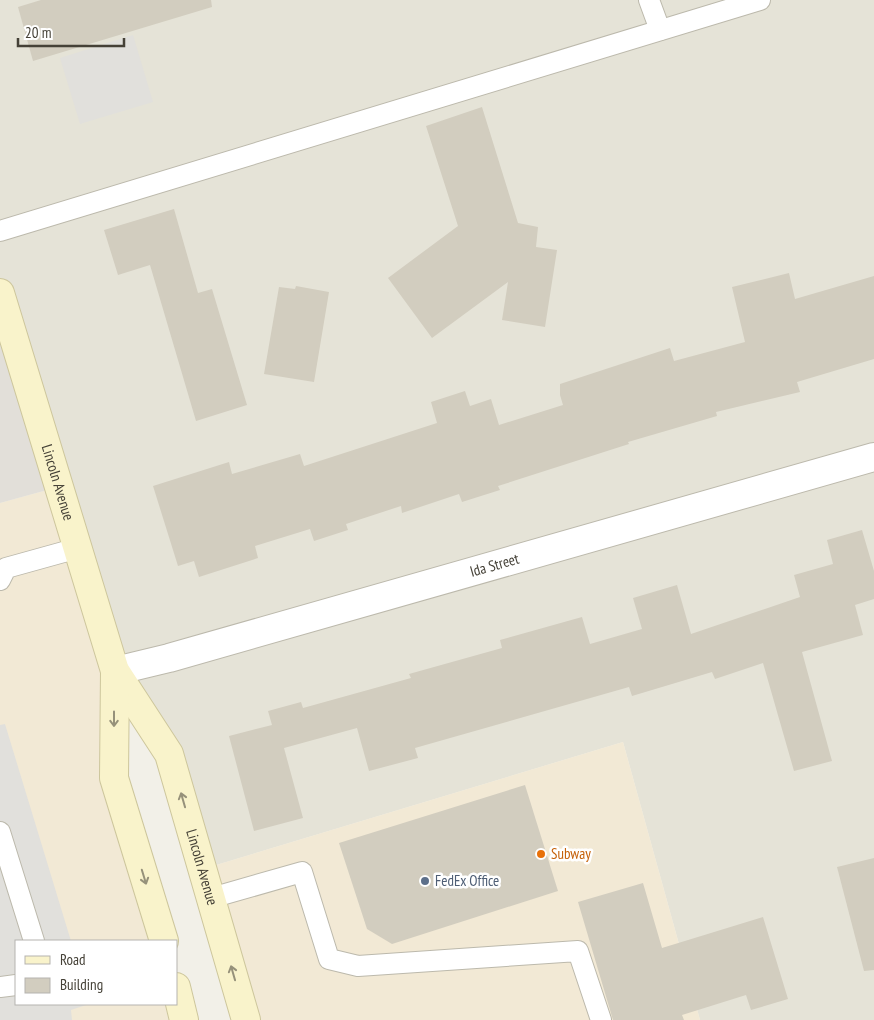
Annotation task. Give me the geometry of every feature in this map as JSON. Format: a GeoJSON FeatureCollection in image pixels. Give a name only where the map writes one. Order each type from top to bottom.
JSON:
{"type":"FeatureCollection","features":[{"type":"Feature","properties":{"kind":"main road","name":"Lincoln Avenue"},"geometry":{"type":"LineString","coordinates":[[0,294],[115,670],[169,754],[246,1020]]}},
{"type":"Feature","properties":{"kind":"main road","name":"Lincoln Avenue"},"geometry":{"type":"LineString","coordinates":[[115,670],[114,778],[164,940]]}},
{"type":"Feature","properties":{"kind":"main road"},"geometry":{"type":"LineString","coordinates":[[178,994],[184,1020]]}},
{"type":"Feature","properties":{"kind":"street","name":"Ida Street"},"geometry":{"type":"LineString","coordinates":[[115,670],[169,658],[874,457]]}},
{"type":"Feature","properties":{"kind":"lane"},"geometry":{"type":"LineString","coordinates":[[649,0],[660,30]]}},
{"type":"Feature","properties":{"kind":"lane"},"geometry":{"type":"LineString","coordinates":[[0,231],[760,0]]}},
{"type":"Feature","properties":{"kind":"lane"},"geometry":{"type":"LineString","coordinates":[[0,580],[6,568],[78,548]]}},
{"type":"Feature","properties":{"kind":"lane"},"geometry":{"type":"LineString","coordinates":[[0,832],[34,940]]}},
{"type":"Feature","properties":{"kind":"lane"},"geometry":{"type":"LineString","coordinates":[[211,898],[302,872],[329,959],[358,966],[578,951],[601,1020]]}},
{"type":"Feature","properties":{"kind":"lane"},"geometry":{"type":"LineString","coordinates":[[0,987],[15,985]]}},
{"type":"Feature","properties":{"kind":"shaded area"},"geometry":{"type":"Polygon","coordinates":[[[0,0],[874,0],[874,1020],[700,1020],[623,742],[203,869],[169,754],[115,671],[0,293],[0,0]]]}},
{"type":"Feature","properties":{"kind":"shaded area"},"geometry":{"type":"Polygon","coordinates":[[[133,35],[153,102],[80,124],[60,58],[133,35]]]}},
{"type":"Feature","properties":{"kind":"shaded area"},"geometry":{"type":"Polygon","coordinates":[[[0,293],[58,487],[0,503],[0,293]]]}},
{"type":"Feature","properties":{"kind":"shaded area"},"geometry":{"type":"Polygon","coordinates":[[[58,487],[115,671],[114,779],[164,940],[15,940],[15,1005],[176,1005],[184,1020],[0,1020],[0,503],[58,487]]]}},
{"type":"Feature","properties":{"kind":"shaded area"},"geometry":{"type":"Polygon","coordinates":[[[5,724],[71,940],[15,940],[15,1005],[86,1005],[71,1010],[72,1020],[0,1020],[0,725],[5,724]]]}},
{"type":"Feature","properties":{"kind":"shaded area"},"geometry":{"type":"Polygon","coordinates":[[[623,742],[700,1020],[246,1020],[203,869],[623,742]]]}},
{"type":"Feature","properties":{"kind":"building"},"geometry":{"type":"Polygon","coordinates":[[[41,0],[211,0],[212,7],[33,61],[18,7],[41,0]]]}},
{"type":"Feature","properties":{"kind":"building"},"geometry":{"type":"Polygon","coordinates":[[[482,107],[518,223],[538,227],[536,247],[557,250],[545,327],[502,320],[508,282],[432,338],[388,278],[458,226],[426,126],[482,107]]]}},
{"type":"Feature","properties":{"kind":"building"},"geometry":{"type":"Polygon","coordinates":[[[174,209],[198,293],[212,289],[247,405],[196,421],[150,265],[118,275],[104,230],[174,209]]]}},
{"type":"Feature","properties":{"kind":"building"},"geometry":{"type":"Polygon","coordinates":[[[789,273],[795,299],[874,276],[874,359],[797,382],[800,392],[716,412],[717,416],[628,442],[629,444],[498,486],[500,490],[462,502],[459,494],[402,513],[401,506],[346,524],[348,530],[314,541],[310,529],[255,546],[258,558],[199,577],[194,561],[178,566],[153,486],[229,462],[232,474],[300,454],[304,466],[437,423],[431,402],[465,391],[470,406],[491,399],[499,425],[563,405],[560,395],[560,384],[670,348],[674,361],[745,342],[732,287],[789,273]]]}},
{"type":"Feature","properties":{"kind":"building"},"geometry":{"type":"Polygon","coordinates":[[[296,286],[329,292],[314,382],[264,374],[279,287],[295,289],[296,286]]]}},
{"type":"Feature","properties":{"kind":"building"},"geometry":{"type":"Polygon","coordinates":[[[862,530],[874,571],[874,599],[855,605],[863,635],[802,652],[832,761],[794,771],[763,663],[715,679],[712,672],[632,696],[629,687],[415,748],[418,758],[369,771],[357,728],[284,748],[303,818],[254,831],[229,736],[272,725],[268,711],[301,702],[303,708],[411,678],[409,674],[502,648],[500,640],[582,617],[590,644],[642,629],[633,598],[677,585],[691,634],[800,597],[794,575],[833,564],[827,540],[862,530]]]}},
{"type":"Feature","properties":{"kind":"building"},"geometry":{"type":"Polygon","coordinates":[[[525,785],[558,891],[392,944],[367,929],[339,843],[525,785]]]}},
{"type":"Feature","properties":{"kind":"building"},"geometry":{"type":"Polygon","coordinates":[[[874,858],[874,970],[864,971],[837,867],[874,858]]]}},
{"type":"Feature","properties":{"kind":"building"},"geometry":{"type":"Polygon","coordinates":[[[643,883],[662,948],[763,917],[788,999],[751,1010],[746,995],[682,1015],[684,1020],[613,1020],[578,902],[643,883]]]}},
{"type":"Feature","properties":{"kind":"place","name":"Subway"},"geometry":{"type":"Point","coordinates":[541,854]}},
{"type":"Feature","properties":{"kind":"place","name":"FedEx Office"},"geometry":{"type":"Point","coordinates":[425,881]}}]}
